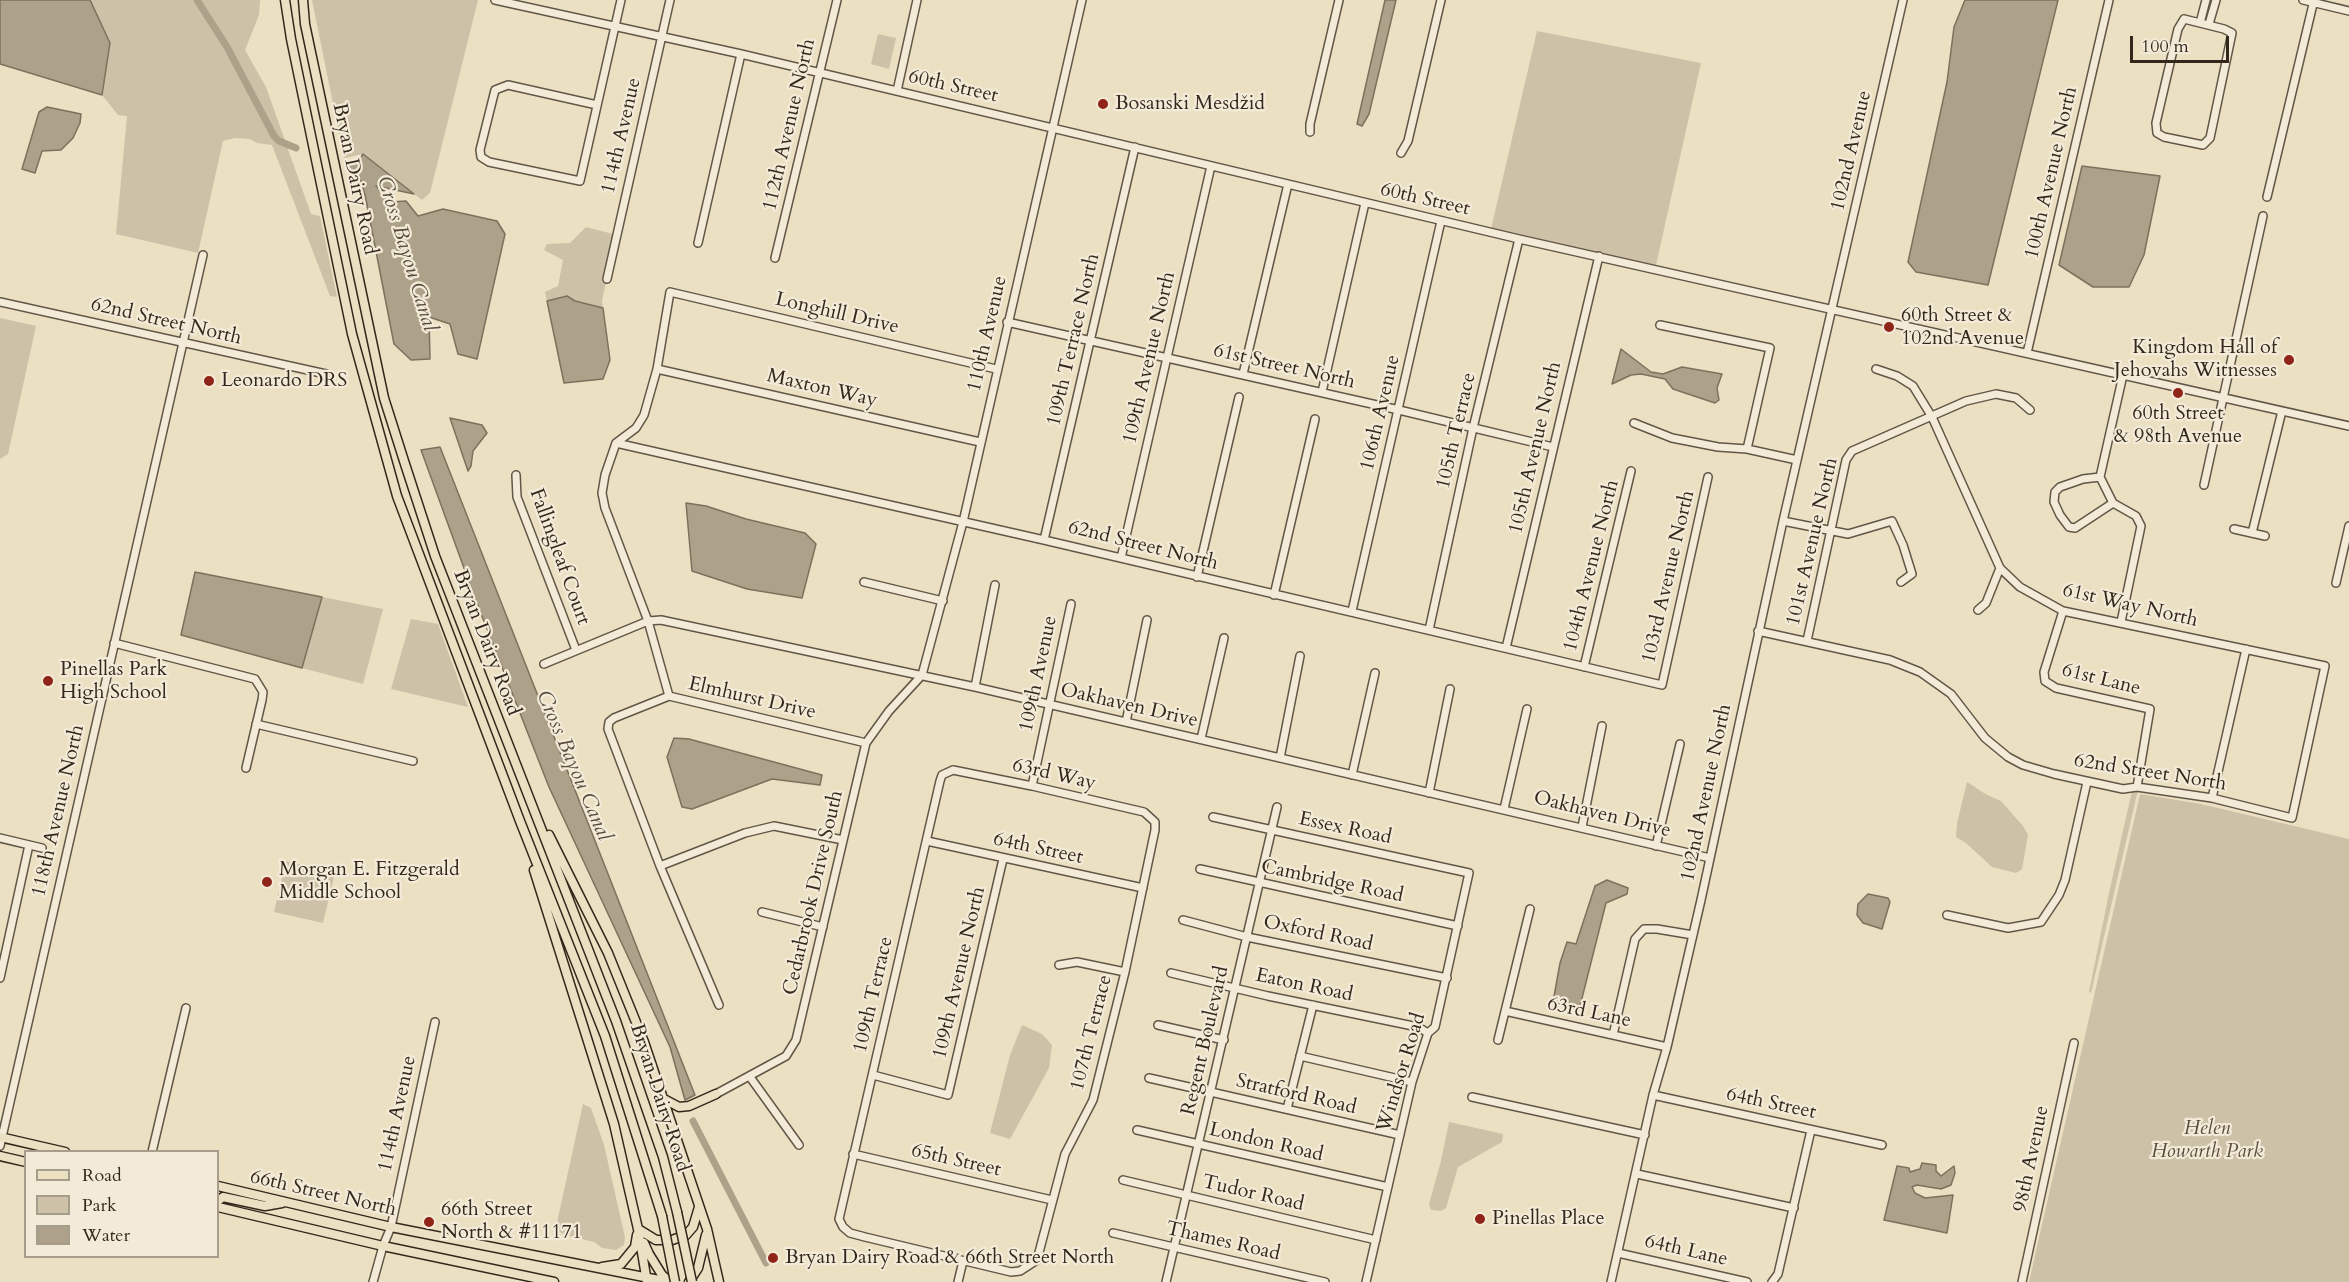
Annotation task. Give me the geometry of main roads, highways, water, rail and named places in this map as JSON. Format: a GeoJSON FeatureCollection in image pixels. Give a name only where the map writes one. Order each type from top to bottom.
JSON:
{"type":"FeatureCollection","features":[{"type":"Feature","properties":{"kind":"main road","name":"Bryan Dairy Road"},"geometry":{"type":"LineString","coordinates":[[285,0],[352,334],[397,496],[520,821],[605,1036],[662,1216],[671,1282]]}},
{"type":"Feature","properties":{"kind":"main road","name":"Bryan Dairy Road"},"geometry":{"type":"LineString","coordinates":[[303,0],[305,24],[384,398],[435,556],[616,1020],[663,1156],[691,1282]]}},
{"type":"Feature","properties":{"kind":"main road"},"geometry":{"type":"LineString","coordinates":[[519,776],[608,953],[644,1042],[699,1203],[719,1282]]}},
{"type":"Feature","properties":{"kind":"main road"},"geometry":{"type":"LineString","coordinates":[[520,821],[552,931],[614,1124],[638,1229],[646,1280]]}},
{"type":"Feature","properties":{"kind":"main road"},"geometry":{"type":"LineString","coordinates":[[664,1099],[679,1107],[689,1106],[716,1094]]}},
{"type":"Feature","properties":{"kind":"main road"},"geometry":{"type":"LineString","coordinates":[[1,1140],[54,1150]]}},
{"type":"Feature","properties":{"kind":"main road"},"geometry":{"type":"LineString","coordinates":[[0,1156],[24,1162]]}},
{"type":"Feature","properties":{"kind":"main road","name":"66th Street North"},"geometry":{"type":"LineString","coordinates":[[219,1186],[391,1227],[646,1280],[671,1282]]}},
{"type":"Feature","properties":{"kind":"main road"},"geometry":{"type":"LineString","coordinates":[[219,1200],[223,1197],[265,1206],[285,1202]]}},
{"type":"Feature","properties":{"kind":"main road"},"geometry":{"type":"LineString","coordinates":[[638,1229],[656,1240],[672,1240],[686,1235],[693,1227],[699,1203]]}},
{"type":"Feature","properties":{"kind":"main road","name":"66th Street North"},"geometry":{"type":"LineString","coordinates":[[219,1207],[513,1278],[554,1282]]}},
{"type":"Feature","properties":{"kind":"main road"},"geometry":{"type":"LineString","coordinates":[[588,1267],[608,1267],[621,1264],[635,1247],[638,1229]]}},
{"type":"Feature","properties":{"kind":"main road"},"geometry":{"type":"LineString","coordinates":[[638,1229],[648,1254],[671,1282]]}},
{"type":"Feature","properties":{"kind":"main road"},"geometry":{"type":"LineString","coordinates":[[691,1282],[704,1253],[707,1229]]}},
{"type":"Feature","properties":{"kind":"water"},"geometry":{"type":"Polygon","coordinates":[[[0,0],[90,0],[110,43],[102,95],[0,64],[0,0]]]}},
{"type":"Feature","properties":{"kind":"water"},"geometry":{"type":"Polygon","coordinates":[[[1385,0],[1396,0],[1369,114],[1362,126],[1357,124],[1385,0]]]}},
{"type":"Feature","properties":{"kind":"water"},"geometry":{"type":"Polygon","coordinates":[[[1965,0],[2058,0],[1988,285],[1916,272],[1908,262],[1947,82],[1954,27],[1965,0]]]}},
{"type":"Feature","properties":{"kind":"water"},"geometry":{"type":"Polygon","coordinates":[[[47,107],[81,114],[80,123],[73,138],[61,150],[42,151],[35,173],[22,169],[39,112],[47,107]]]}},
{"type":"Feature","properties":{"kind":"water"},"geometry":{"type":"Polygon","coordinates":[[[363,154],[414,194],[376,186],[390,202],[406,201],[418,216],[443,209],[497,221],[505,234],[477,359],[458,354],[450,324],[429,317],[430,359],[411,360],[394,344],[365,195],[356,164],[363,154]]]}},
{"type":"Feature","properties":{"kind":"water"},"geometry":{"type":"Polygon","coordinates":[[[2082,166],[2160,176],[2144,255],[2129,287],[2093,287],[2059,265],[2082,166]]]}},
{"type":"Feature","properties":{"kind":"water"},"geometry":{"type":"Polygon","coordinates":[[[567,296],[575,301],[603,308],[610,360],[603,379],[564,383],[547,301],[567,296]]]}},
{"type":"Feature","properties":{"kind":"water"},"geometry":{"type":"Polygon","coordinates":[[[1621,349],[1651,372],[1663,374],[1682,367],[1722,374],[1717,388],[1719,400],[1715,403],[1673,389],[1665,379],[1641,374],[1631,375],[1612,384],[1621,349]]]}},
{"type":"Feature","properties":{"kind":"water"},"geometry":{"type":"Polygon","coordinates":[[[450,418],[482,425],[487,433],[473,451],[468,471],[450,418]]]}},
{"type":"Feature","properties":{"kind":"water"},"geometry":{"type":"Polygon","coordinates":[[[440,447],[695,1095],[685,1100],[670,1047],[549,787],[476,601],[421,450],[440,447]]]}},
{"type":"Feature","properties":{"kind":"water"},"geometry":{"type":"Polygon","coordinates":[[[686,503],[706,506],[746,519],[805,533],[816,544],[802,598],[747,589],[692,571],[686,503]]]}},
{"type":"Feature","properties":{"kind":"water"},"geometry":{"type":"Polygon","coordinates":[[[195,572],[322,597],[302,668],[181,635],[195,572]]]}},
{"type":"Feature","properties":{"kind":"water"},"geometry":{"type":"Polygon","coordinates":[[[674,738],[689,739],[822,775],[820,785],[772,779],[692,809],[682,807],[667,757],[674,738]]]}},
{"type":"Feature","properties":{"kind":"water"},"geometry":{"type":"Polygon","coordinates":[[[1607,880],[1628,888],[1627,894],[1606,903],[1579,1010],[1553,1002],[1560,963],[1567,942],[1576,944],[1595,886],[1607,880]]]}},
{"type":"Feature","properties":{"kind":"water"},"geometry":{"type":"Polygon","coordinates":[[[1868,894],[1888,898],[1890,902],[1882,929],[1863,923],[1857,915],[1858,904],[1868,894]]]}},
{"type":"Feature","properties":{"kind":"water"},"geometry":{"type":"Polygon","coordinates":[[[1922,1163],[1936,1165],[1936,1171],[1941,1176],[1954,1166],[1955,1173],[1951,1185],[1941,1189],[1917,1185],[1912,1187],[1915,1193],[1925,1198],[1953,1195],[1947,1233],[1884,1220],[1897,1166],[1909,1168],[1910,1172],[1920,1169],[1922,1163]]]}},
{"type":"Feature","properties":{"kind":"waterway"},"geometry":{"type":"LineString","coordinates":[[197,0],[227,47],[274,136],[279,141],[296,148]]}},
{"type":"Feature","properties":{"kind":"waterway","name":"Cross Bayou Canal"},"geometry":{"type":"LineString","coordinates":[[352,165],[364,174]]}},
{"type":"Feature","properties":{"kind":"waterway","name":"Cross Bayou Canal"},"geometry":{"type":"LineString","coordinates":[[693,1121],[766,1263]]}},
{"type":"Feature","properties":{"kind":"place","name":"Bosanski Mesdžid"},"geometry":{"type":"Point","coordinates":[1103,104]}},
{"type":"Feature","properties":{"kind":"place","name":"60th Street & 102nd Avenue"},"geometry":{"type":"Point","coordinates":[1889,327]}},
{"type":"Feature","properties":{"kind":"place","name":"Kingdom Hall of Jehovahs Witnesses"},"geometry":{"type":"Point","coordinates":[2289,360]}},
{"type":"Feature","properties":{"kind":"place","name":"Leonardo DRS"},"geometry":{"type":"Point","coordinates":[209,381]}},
{"type":"Feature","properties":{"kind":"place","name":"60th Street & 98th Avenue"},"geometry":{"type":"Point","coordinates":[2178,393]}},
{"type":"Feature","properties":{"kind":"place","name":"Pinellas Park High School"},"geometry":{"type":"Point","coordinates":[48,681]}},
{"type":"Feature","properties":{"kind":"place","name":"Morgan E. Fitzgerald Middle School"},"geometry":{"type":"Point","coordinates":[267,882]}},
{"type":"Feature","properties":{"kind":"place","name":"Pinellas Place"},"geometry":{"type":"Point","coordinates":[1480,1219]}},
{"type":"Feature","properties":{"kind":"place","name":"66th Street North & #11171"},"geometry":{"type":"Point","coordinates":[429,1222]}},
{"type":"Feature","properties":{"kind":"place","name":"Bryan Dairy Road & 66th Street North"},"geometry":{"type":"Point","coordinates":[773,1258]}},
{"type":"Feature","properties":{"kind":"park label","name":"Helen Howarth Park"},"geometry":{"type":"Point","coordinates":[2207,1140]}}]}
